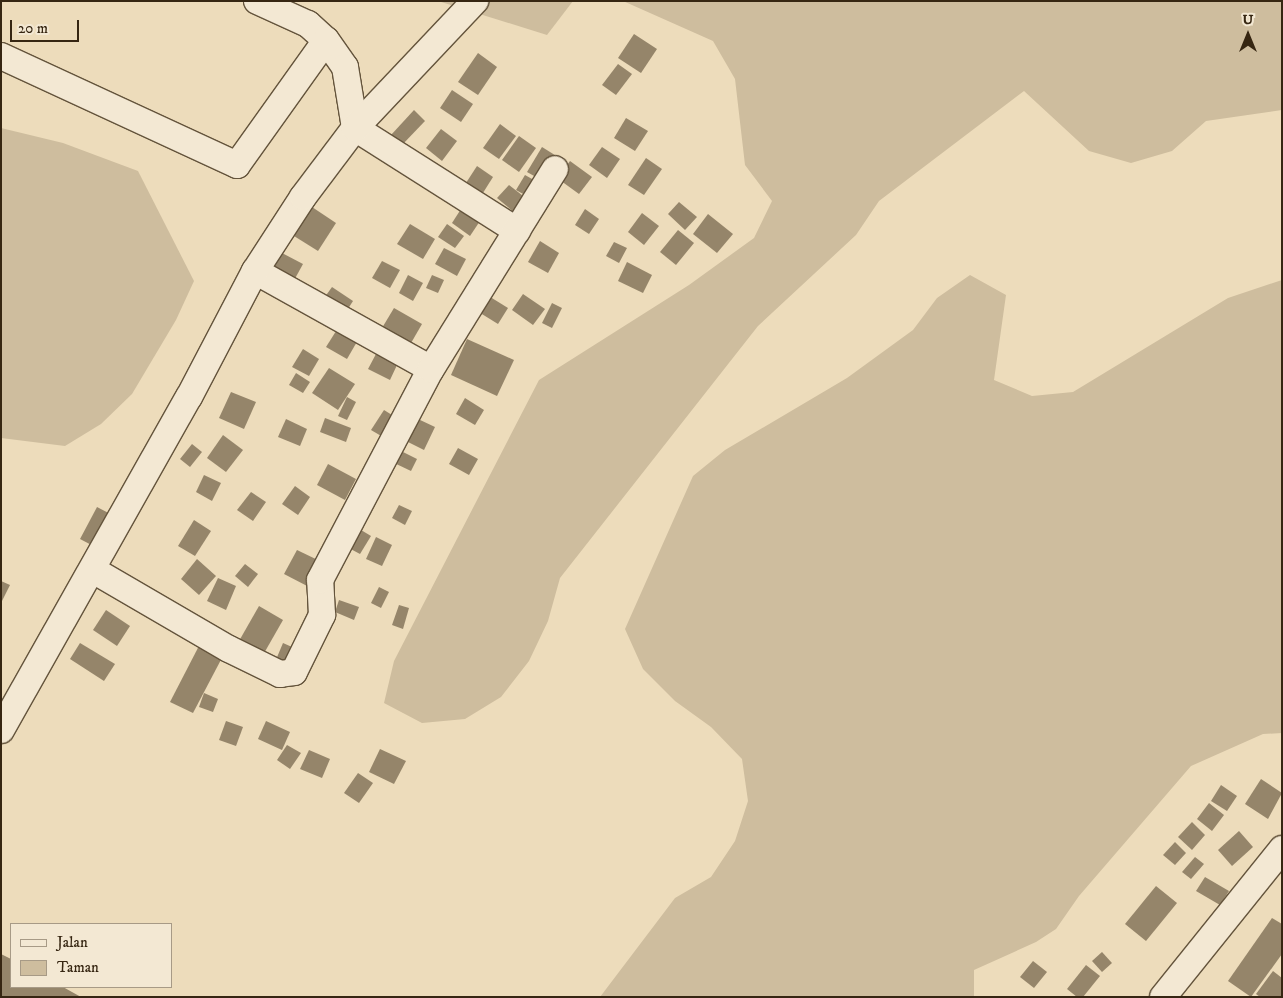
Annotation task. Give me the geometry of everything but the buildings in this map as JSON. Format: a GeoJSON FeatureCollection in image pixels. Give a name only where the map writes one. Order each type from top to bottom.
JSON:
{"type":"FeatureCollection","features":[{"type":"Feature","properties":{"kind":"street"},"geometry":{"type":"LineString","coordinates":[[257,1],[308,24],[326,40],[346,67],[355,128],[517,231]]}},
{"type":"Feature","properties":{"kind":"street"},"geometry":{"type":"LineString","coordinates":[[1,730],[93,570],[256,271],[324,167],[355,128],[475,1]]}},
{"type":"Feature","properties":{"kind":"street"},"geometry":{"type":"LineString","coordinates":[[1,56],[237,165],[326,40]]}},
{"type":"Feature","properties":{"kind":"street"},"geometry":{"type":"LineString","coordinates":[[93,570],[229,649],[280,674],[289,675],[322,615],[320,580],[431,369],[555,169]]}},
{"type":"Feature","properties":{"kind":"street"},"geometry":{"type":"LineString","coordinates":[[256,271],[431,369]]}},
{"type":"Feature","properties":{"kind":"street"},"geometry":{"type":"LineString","coordinates":[[1164,997],[1282,849]]}},
{"type":"Feature","properties":{"kind":"green space"},"geometry":{"type":"Polygon","coordinates":[[[438,1],[573,1],[547,35],[438,1]]]}},
{"type":"Feature","properties":{"kind":"green space"},"geometry":{"type":"Polygon","coordinates":[[[623,1],[1282,1],[1282,110],[1206,121],[1172,151],[1131,163],[1089,151],[1024,91],[879,201],[856,235],[758,326],[560,578],[548,621],[529,661],[501,697],[465,719],[422,723],[384,703],[394,661],[539,380],[689,285],[754,238],[772,201],[745,165],[735,79],[713,41],[623,1]]]}},
{"type":"Feature","properties":{"kind":"green space"},"geometry":{"type":"Polygon","coordinates":[[[1,128],[63,143],[138,171],[194,281],[176,320],[132,394],[101,424],[65,446],[1,438],[1,128]]]}},
{"type":"Feature","properties":{"kind":"green space"},"geometry":{"type":"Polygon","coordinates":[[[970,275],[1006,295],[994,380],[1032,396],[1073,392],[1228,298],[1282,280],[1282,733],[1263,734],[1191,766],[1079,896],[1056,929],[1036,942],[974,970],[974,997],[600,997],[675,898],[711,877],[735,841],[748,801],[742,759],[711,727],[675,701],[643,669],[625,629],[693,476],[725,450],[847,378],[913,330],[937,298],[970,275]]]}}]}
